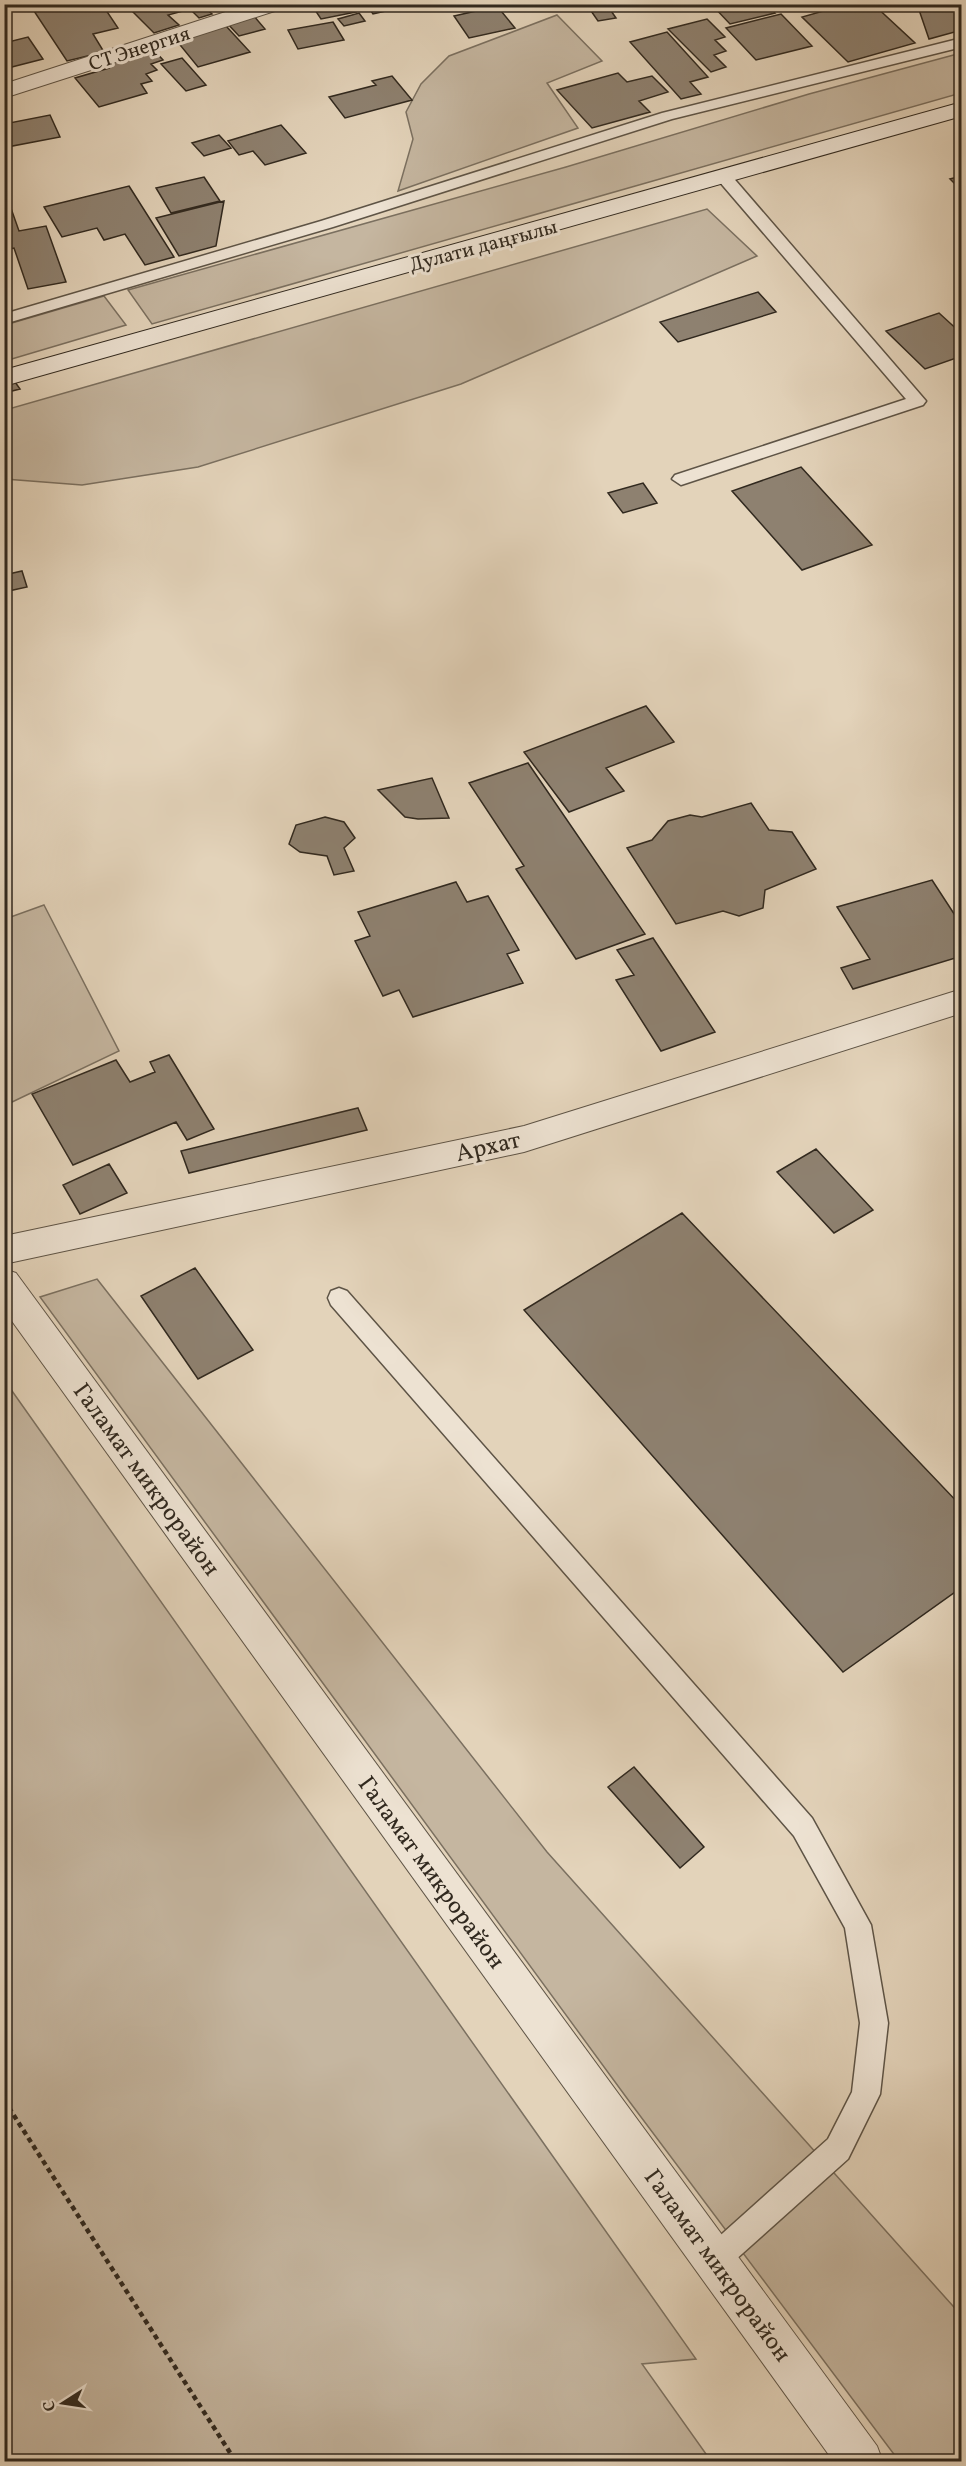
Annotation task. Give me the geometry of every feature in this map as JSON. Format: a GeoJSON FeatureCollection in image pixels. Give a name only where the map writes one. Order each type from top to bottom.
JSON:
{"type":"FeatureCollection","features":[{"type":"Feature","properties":{"kind":"street","name":"СТ Энергия"},"geometry":{"type":"LineString","coordinates":[[4,91],[273,4]]}},
{"type":"Feature","properties":{"kind":"street","name":"Дулати даңғылы"},"geometry":{"type":"LineString","coordinates":[[4,378],[962,109]]}},
{"type":"Feature","properties":{"kind":"street","name":"Архат"},"geometry":{"type":"LineString","coordinates":[[4,1250],[524,1139],[962,1001]]}},
{"type":"Feature","properties":{"kind":"street","name":"Галамат микрорайон"},"geometry":{"type":"LineString","coordinates":[[4,1283],[861,2462]]}},
{"type":"Feature","properties":{"kind":"lane"},"geometry":{"type":"LineString","coordinates":[[4,319],[327,224],[667,116],[962,42]]}},
{"type":"Feature","properties":{"kind":"lane"},"geometry":{"type":"LineString","coordinates":[[681,479],[917,401],[724,177]]}},
{"type":"Feature","properties":{"kind":"lane"},"geometry":{"type":"LineString","coordinates":[[339,1298],[803,1827],[858,1925],[874,2023],[866,2094],[838,2149],[714,2260]]}},
{"type":"Feature","properties":{"kind":"path"},"geometry":{"type":"LineString","coordinates":[[4,2100],[236,2462]]}},
{"type":"Feature","properties":{"kind":"shaded area"},"geometry":{"type":"Polygon","coordinates":[[[557,15],[602,61],[547,83],[578,128],[398,191],[413,139],[406,112],[421,84],[449,56],[557,15]]]}},
{"type":"Feature","properties":{"kind":"shaded area"},"geometry":{"type":"Polygon","coordinates":[[[961,53],[961,93],[152,324],[128,290],[566,167],[809,94],[961,53]]]}},
{"type":"Feature","properties":{"kind":"shaded area"},"geometry":{"type":"Polygon","coordinates":[[[707,209],[757,256],[461,384],[198,467],[82,485],[5,479],[5,410],[707,209]]]}},
{"type":"Feature","properties":{"kind":"shaded area"},"geometry":{"type":"Polygon","coordinates":[[[104,296],[126,325],[5,361],[5,325],[104,296]]]}},
{"type":"Feature","properties":{"kind":"shaded area"},"geometry":{"type":"Polygon","coordinates":[[[44,905],[119,1051],[10,1103],[4,1095],[5,919],[44,905]]]}},
{"type":"Feature","properties":{"kind":"shaded area"},"geometry":{"type":"Polygon","coordinates":[[[97,1279],[547,1852],[961,2315],[961,2461],[899,2461],[629,2101],[40,1297],[97,1279]]]}},
{"type":"Feature","properties":{"kind":"shaded area"},"geometry":{"type":"Polygon","coordinates":[[[5,1381],[696,2359],[642,2364],[711,2461],[5,2461],[5,1381]]]}},
{"type":"Feature","properties":{"kind":"building"},"geometry":{"type":"Polygon","coordinates":[[[49,4],[68,4],[73,11],[102,4],[118,28],[93,34],[104,52],[67,61],[32,8],[49,4]]]}},
{"type":"Feature","properties":{"kind":"building"},"geometry":{"type":"Polygon","coordinates":[[[125,4],[209,4],[203,6],[212,14],[199,18],[190,9],[168,15],[179,25],[154,33],[125,4]]]}},
{"type":"Feature","properties":{"kind":"building"},"geometry":{"type":"Polygon","coordinates":[[[311,4],[351,4],[356,12],[321,19],[311,4]]]}},
{"type":"Feature","properties":{"kind":"building"},"geometry":{"type":"Polygon","coordinates":[[[366,4],[417,4],[373,14],[366,4]]]}},
{"type":"Feature","properties":{"kind":"building"},"geometry":{"type":"Polygon","coordinates":[[[482,4],[497,6],[515,28],[469,38],[454,16],[476,11],[472,7],[482,4]]]}},
{"type":"Feature","properties":{"kind":"building"},"geometry":{"type":"Polygon","coordinates":[[[766,4],[775,13],[730,24],[712,5],[766,4]]]}},
{"type":"Feature","properties":{"kind":"building"},"geometry":{"type":"Polygon","coordinates":[[[848,4],[873,4],[915,43],[848,62],[802,17],[848,4]]]}},
{"type":"Feature","properties":{"kind":"building"},"geometry":{"type":"Polygon","coordinates":[[[917,4],[962,4],[962,30],[929,39],[917,4]]]}},
{"type":"Feature","properties":{"kind":"building"},"geometry":{"type":"Polygon","coordinates":[[[607,5],[616,18],[598,21],[589,8],[607,5]]]}},
{"type":"Feature","properties":{"kind":"building"},"geometry":{"type":"Polygon","coordinates":[[[359,13],[365,21],[344,26],[338,19],[359,13]]]}},
{"type":"Feature","properties":{"kind":"building"},"geometry":{"type":"Polygon","coordinates":[[[781,14],[812,46],[756,60],[726,28],[781,14]]]}},
{"type":"Feature","properties":{"kind":"building"},"geometry":{"type":"Polygon","coordinates":[[[253,15],[265,29],[239,36],[227,23],[253,15]]]}},
{"type":"Feature","properties":{"kind":"building"},"geometry":{"type":"Polygon","coordinates":[[[707,19],[725,37],[715,40],[726,51],[714,55],[726,67],[711,72],[668,29],[707,19]]]}},
{"type":"Feature","properties":{"kind":"building"},"geometry":{"type":"Polygon","coordinates":[[[333,22],[344,40],[298,49],[288,30],[333,22]]]}},
{"type":"Feature","properties":{"kind":"building"},"geometry":{"type":"Polygon","coordinates":[[[226,26],[250,52],[198,67],[176,40],[226,26]]]}},
{"type":"Feature","properties":{"kind":"building"},"geometry":{"type":"Polygon","coordinates":[[[667,32],[708,77],[690,82],[701,94],[681,99],[630,42],[667,32]]]}},
{"type":"Feature","properties":{"kind":"building"},"geometry":{"type":"Polygon","coordinates":[[[28,37],[43,59],[4,69],[4,43],[28,37]]]}},
{"type":"Feature","properties":{"kind":"building"},"geometry":{"type":"Polygon","coordinates":[[[152,48],[163,60],[151,64],[157,70],[146,74],[152,81],[141,84],[147,93],[99,107],[75,78],[109,68],[104,62],[152,48]]]}},
{"type":"Feature","properties":{"kind":"building"},"geometry":{"type":"Polygon","coordinates":[[[182,58],[206,85],[186,91],[161,64],[182,58]]]}},
{"type":"Feature","properties":{"kind":"building"},"geometry":{"type":"Polygon","coordinates":[[[618,73],[627,82],[652,76],[668,92],[639,101],[650,112],[592,128],[557,90],[618,73]]]}},
{"type":"Feature","properties":{"kind":"building"},"geometry":{"type":"Polygon","coordinates":[[[392,76],[412,100],[345,118],[329,97],[376,85],[372,81],[392,76]]]}},
{"type":"Feature","properties":{"kind":"building"},"geometry":{"type":"Polygon","coordinates":[[[50,115],[60,137],[7,147],[4,124],[50,115]]]}},
{"type":"Feature","properties":{"kind":"building"},"geometry":{"type":"Polygon","coordinates":[[[281,125],[306,153],[265,165],[253,151],[239,155],[228,141],[281,125]]]}},
{"type":"Feature","properties":{"kind":"building"},"geometry":{"type":"Polygon","coordinates":[[[219,135],[231,148],[204,156],[192,143],[219,135]]]}},
{"type":"Feature","properties":{"kind":"building"},"geometry":{"type":"Polygon","coordinates":[[[962,176],[962,191],[950,179],[962,176]]]}},
{"type":"Feature","properties":{"kind":"building"},"geometry":{"type":"Polygon","coordinates":[[[204,177],[220,201],[171,213],[156,188],[204,177]]]}},
{"type":"Feature","properties":{"kind":"building"},"geometry":{"type":"Polygon","coordinates":[[[129,186],[174,257],[145,265],[125,234],[104,240],[97,228],[62,237],[44,207],[129,186]]]}},
{"type":"Feature","properties":{"kind":"building"},"geometry":{"type":"Polygon","coordinates":[[[4,197],[7,197],[19,231],[46,226],[66,282],[28,289],[14,248],[4,250],[4,197]]]}},
{"type":"Feature","properties":{"kind":"building"},"geometry":{"type":"Polygon","coordinates":[[[224,201],[216,246],[179,256],[156,218],[224,201]]]}},
{"type":"Feature","properties":{"kind":"building"},"geometry":{"type":"Polygon","coordinates":[[[758,292],[776,312],[678,342],[660,322],[758,292]]]}},
{"type":"Feature","properties":{"kind":"building"},"geometry":{"type":"Polygon","coordinates":[[[939,313],[962,334],[962,356],[925,369],[886,331],[939,313]]]}},
{"type":"Feature","properties":{"kind":"building"},"geometry":{"type":"Polygon","coordinates":[[[15,382],[20,389],[4,393],[4,385],[15,382]]]}},
{"type":"Feature","properties":{"kind":"building"},"geometry":{"type":"Polygon","coordinates":[[[801,467],[872,545],[802,570],[732,491],[801,467]]]}},
{"type":"Feature","properties":{"kind":"building"},"geometry":{"type":"Polygon","coordinates":[[[643,483],[657,503],[623,513],[608,493],[643,483]]]}},
{"type":"Feature","properties":{"kind":"building"},"geometry":{"type":"Polygon","coordinates":[[[22,571],[27,587],[4,592],[4,575],[22,571]]]}},
{"type":"Feature","properties":{"kind":"building"},"geometry":{"type":"Polygon","coordinates":[[[646,706],[674,742],[606,768],[624,791],[569,812],[524,752],[646,706]]]}},
{"type":"Feature","properties":{"kind":"building"},"geometry":{"type":"Polygon","coordinates":[[[528,763],[645,934],[576,959],[516,869],[524,866],[469,783],[528,763]]]}},
{"type":"Feature","properties":{"kind":"building"},"geometry":{"type":"Polygon","coordinates":[[[432,778],[449,818],[405,817],[378,790],[432,778]]]}},
{"type":"Feature","properties":{"kind":"building"},"geometry":{"type":"Polygon","coordinates":[[[751,803],[769,830],[792,832],[816,869],[765,890],[763,908],[739,916],[723,911],[676,924],[627,848],[652,840],[668,821],[690,815],[702,817],[751,803]]]}},
{"type":"Feature","properties":{"kind":"building"},"geometry":{"type":"Polygon","coordinates":[[[325,817],[344,822],[355,838],[344,848],[354,871],[334,875],[327,856],[300,852],[289,844],[296,825],[325,817]]]}},
{"type":"Feature","properties":{"kind":"building"},"geometry":{"type":"Polygon","coordinates":[[[932,880],[962,926],[962,956],[853,989],[841,968],[870,959],[837,907],[932,880]]]}},
{"type":"Feature","properties":{"kind":"building"},"geometry":{"type":"Polygon","coordinates":[[[456,882],[467,902],[488,896],[519,950],[507,954],[523,983],[413,1017],[399,990],[383,996],[355,941],[370,936],[358,912],[456,882]]]}},
{"type":"Feature","properties":{"kind":"building"},"geometry":{"type":"Polygon","coordinates":[[[653,938],[715,1032],[661,1051],[616,980],[634,975],[617,950],[653,938]]]}},
{"type":"Feature","properties":{"kind":"building"},"geometry":{"type":"Polygon","coordinates":[[[169,1055],[214,1129],[187,1140],[176,1122],[73,1165],[32,1094],[116,1060],[130,1082],[155,1072],[150,1062],[169,1055]]]}},
{"type":"Feature","properties":{"kind":"building"},"geometry":{"type":"Polygon","coordinates":[[[358,1108],[367,1130],[189,1173],[181,1151],[358,1108]]]}},
{"type":"Feature","properties":{"kind":"building"},"geometry":{"type":"Polygon","coordinates":[[[816,1149],[873,1210],[834,1233],[777,1172],[816,1149]]]}},
{"type":"Feature","properties":{"kind":"building"},"geometry":{"type":"Polygon","coordinates":[[[109,1164],[127,1193],[80,1214],[63,1185],[109,1164]]]}},
{"type":"Feature","properties":{"kind":"building"},"geometry":{"type":"Polygon","coordinates":[[[682,1213],[962,1507],[962,1587],[843,1672],[524,1310],[682,1213]]]}},
{"type":"Feature","properties":{"kind":"building"},"geometry":{"type":"Polygon","coordinates":[[[195,1268],[253,1350],[198,1379],[141,1296],[195,1268]]]}},
{"type":"Feature","properties":{"kind":"building"},"geometry":{"type":"Polygon","coordinates":[[[634,1767],[704,1847],[680,1868],[608,1787],[634,1767]]]}}]}
